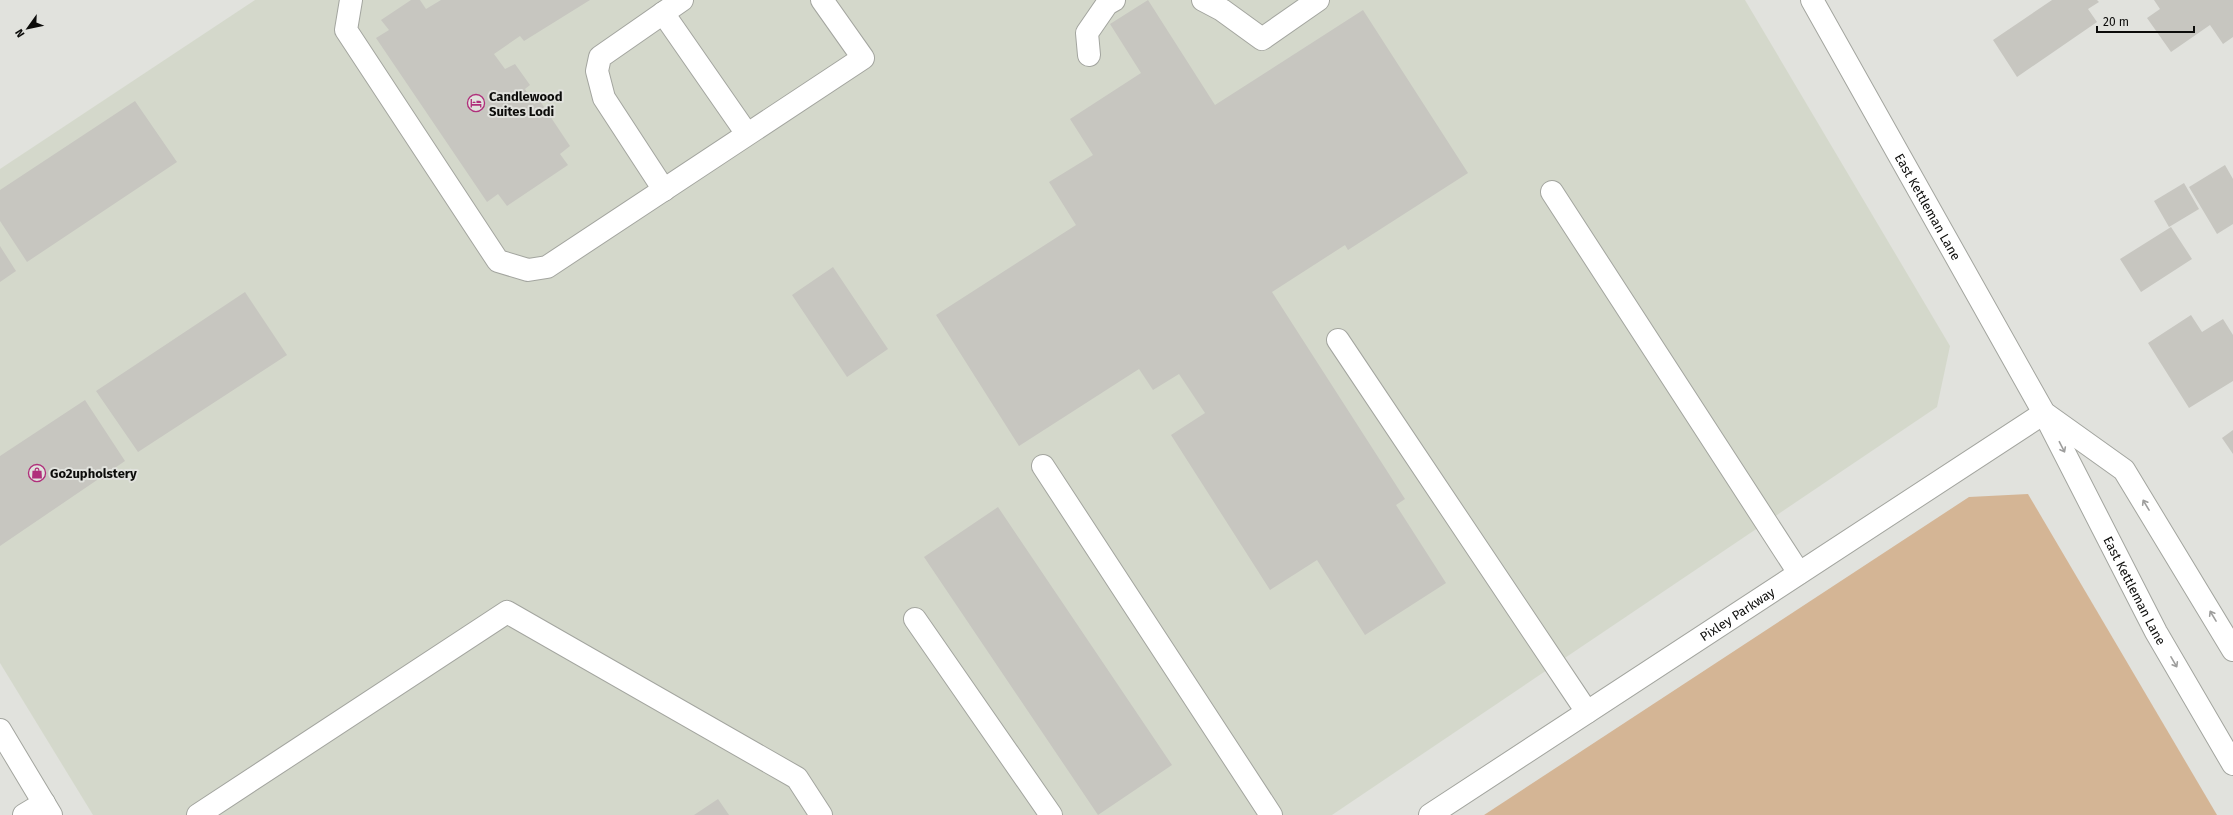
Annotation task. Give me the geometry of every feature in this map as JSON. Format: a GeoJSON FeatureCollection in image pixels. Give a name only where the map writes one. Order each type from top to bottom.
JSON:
{"type":"FeatureCollection","features":[{"type":"Feature","properties":{"kind":"street"},"geometry":{"type":"LineString","coordinates":[[352,0],[346,30],[498,261],[528,270],[547,267],[863,58],[822,0]]}},
{"type":"Feature","properties":{"kind":"street"},"geometry":{"type":"LineString","coordinates":[[664,190],[604,98],[597,71],[600,57],[682,0]]}},
{"type":"Feature","properties":{"kind":"street"},"geometry":{"type":"LineString","coordinates":[[1089,55],[1087,33],[1107,4],[1114,0]]}},
{"type":"Feature","properties":{"kind":"street"},"geometry":{"type":"LineString","coordinates":[[1203,0],[1222,10],[1262,39],[1318,0]]}},
{"type":"Feature","properties":{"kind":"street","name":"East Kettleman Lane"},"geometry":{"type":"LineString","coordinates":[[1812,0],[2044,413],[2156,632],[2233,764]]}},
{"type":"Feature","properties":{"kind":"street"},"geometry":{"type":"LineString","coordinates":[[663,13],[746,134]]}},
{"type":"Feature","properties":{"kind":"street"},"geometry":{"type":"LineString","coordinates":[[1552,192],[1799,573]]}},
{"type":"Feature","properties":{"kind":"street"},"geometry":{"type":"LineString","coordinates":[[1338,340],[1587,712]]}},
{"type":"Feature","properties":{"kind":"street","name":"East Kettleman Lane"},"geometry":{"type":"LineString","coordinates":[[2044,413],[2124,470],[2233,650]]}},
{"type":"Feature","properties":{"kind":"street","name":"Pixley Parkway"},"geometry":{"type":"LineString","coordinates":[[1430,815],[2044,413]]}},
{"type":"Feature","properties":{"kind":"street"},"geometry":{"type":"LineString","coordinates":[[1043,466],[1265,813]]}},
{"type":"Feature","properties":{"kind":"street"},"geometry":{"type":"LineString","coordinates":[[198,815],[507,612],[797,778],[821,815]]}},
{"type":"Feature","properties":{"kind":"street"},"geometry":{"type":"LineString","coordinates":[[915,618],[1051,815]]}},
{"type":"Feature","properties":{"kind":"street"},"geometry":{"type":"LineString","coordinates":[[0,730],[47,809],[24,815]]}},
{"type":"Feature","properties":{"kind":"shaded area"},"geometry":{"type":"Polygon","coordinates":[[[255,0],[1745,0],[1950,346],[1937,407],[1332,815],[93,815],[0,663],[0,169],[255,0]]]}},
{"type":"Feature","properties":{"kind":"shaded area"},"geometry":{"type":"Polygon","coordinates":[[[2028,494],[2217,815],[1484,815],[1969,497],[2028,494]]]}},
{"type":"Feature","properties":{"kind":"building","name":"Candlewood Suites Lodi"},"geometry":{"type":"Polygon","coordinates":[[[411,0],[420,0],[426,9],[441,0],[590,0],[524,41],[520,36],[494,54],[505,69],[515,64],[530,85],[525,89],[534,104],[540,101],[570,146],[560,154],[568,165],[507,206],[498,194],[487,202],[376,38],[389,30],[381,20],[411,0]]]}},
{"type":"Feature","properties":{"kind":"building"},"geometry":{"type":"Polygon","coordinates":[[[1148,0],[1215,105],[1363,10],[1468,173],[1348,250],[1345,245],[1272,292],[1405,499],[1396,505],[1446,583],[1365,635],[1317,560],[1270,590],[1171,435],[1205,413],[1179,374],[1153,390],[1139,369],[1019,446],[936,315],[1076,225],[1049,182],[1093,155],[1070,119],[1141,73],[1110,24],[1148,0]]]}},
{"type":"Feature","properties":{"kind":"building"},"geometry":{"type":"Polygon","coordinates":[[[2052,0],[2097,0],[2099,2],[2088,9],[2097,22],[2017,77],[1993,40],[2052,0]]]}},
{"type":"Feature","properties":{"kind":"building"},"geometry":{"type":"Polygon","coordinates":[[[2154,0],[2233,0],[2233,37],[2223,44],[2210,25],[2171,52],[2147,18],[2160,9],[2154,0]]]}},
{"type":"Feature","properties":{"kind":"building"},"geometry":{"type":"Polygon","coordinates":[[[135,101],[177,162],[27,262],[0,221],[0,190],[135,101]]]}},
{"type":"Feature","properties":{"kind":"building"},"geometry":{"type":"Polygon","coordinates":[[[2225,165],[2233,179],[2233,224],[2217,234],[2189,187],[2225,165]]]}},
{"type":"Feature","properties":{"kind":"building"},"geometry":{"type":"Polygon","coordinates":[[[2184,183],[2199,209],[2169,227],[2154,201],[2184,183]]]}},
{"type":"Feature","properties":{"kind":"building"},"geometry":{"type":"Polygon","coordinates":[[[2171,227],[2192,259],[2141,292],[2120,259],[2171,227]]]}},
{"type":"Feature","properties":{"kind":"building"},"geometry":{"type":"Polygon","coordinates":[[[0,246],[16,271],[0,282],[0,246]]]}},
{"type":"Feature","properties":{"kind":"building"},"geometry":{"type":"Polygon","coordinates":[[[833,267],[888,349],[847,377],[792,295],[833,267]]]}},
{"type":"Feature","properties":{"kind":"building"},"geometry":{"type":"Polygon","coordinates":[[[245,292],[287,355],[138,452],[96,391],[245,292]]]}},
{"type":"Feature","properties":{"kind":"building"},"geometry":{"type":"Polygon","coordinates":[[[2191,315],[2202,332],[2223,319],[2233,335],[2233,381],[2189,408],[2148,343],[2191,315]]]}},
{"type":"Feature","properties":{"kind":"building"},"geometry":{"type":"Polygon","coordinates":[[[85,400],[125,461],[0,546],[0,456],[85,400]]]}},
{"type":"Feature","properties":{"kind":"building"},"geometry":{"type":"Polygon","coordinates":[[[2233,430],[2233,454],[2222,438],[2233,430]]]}},
{"type":"Feature","properties":{"kind":"building"},"geometry":{"type":"Polygon","coordinates":[[[998,507],[1172,765],[1098,815],[924,557],[998,507]]]}},
{"type":"Feature","properties":{"kind":"building"},"geometry":{"type":"Polygon","coordinates":[[[718,799],[729,815],[694,815],[718,799]]]}},
{"type":"Feature","properties":{"kind":"place","name":"Candlewood Suites Lodi"},"geometry":{"type":"Point","coordinates":[476,103]}},
{"type":"Feature","properties":{"kind":"place","name":"Go2upholstery"},"geometry":{"type":"Point","coordinates":[37,473]}}]}
